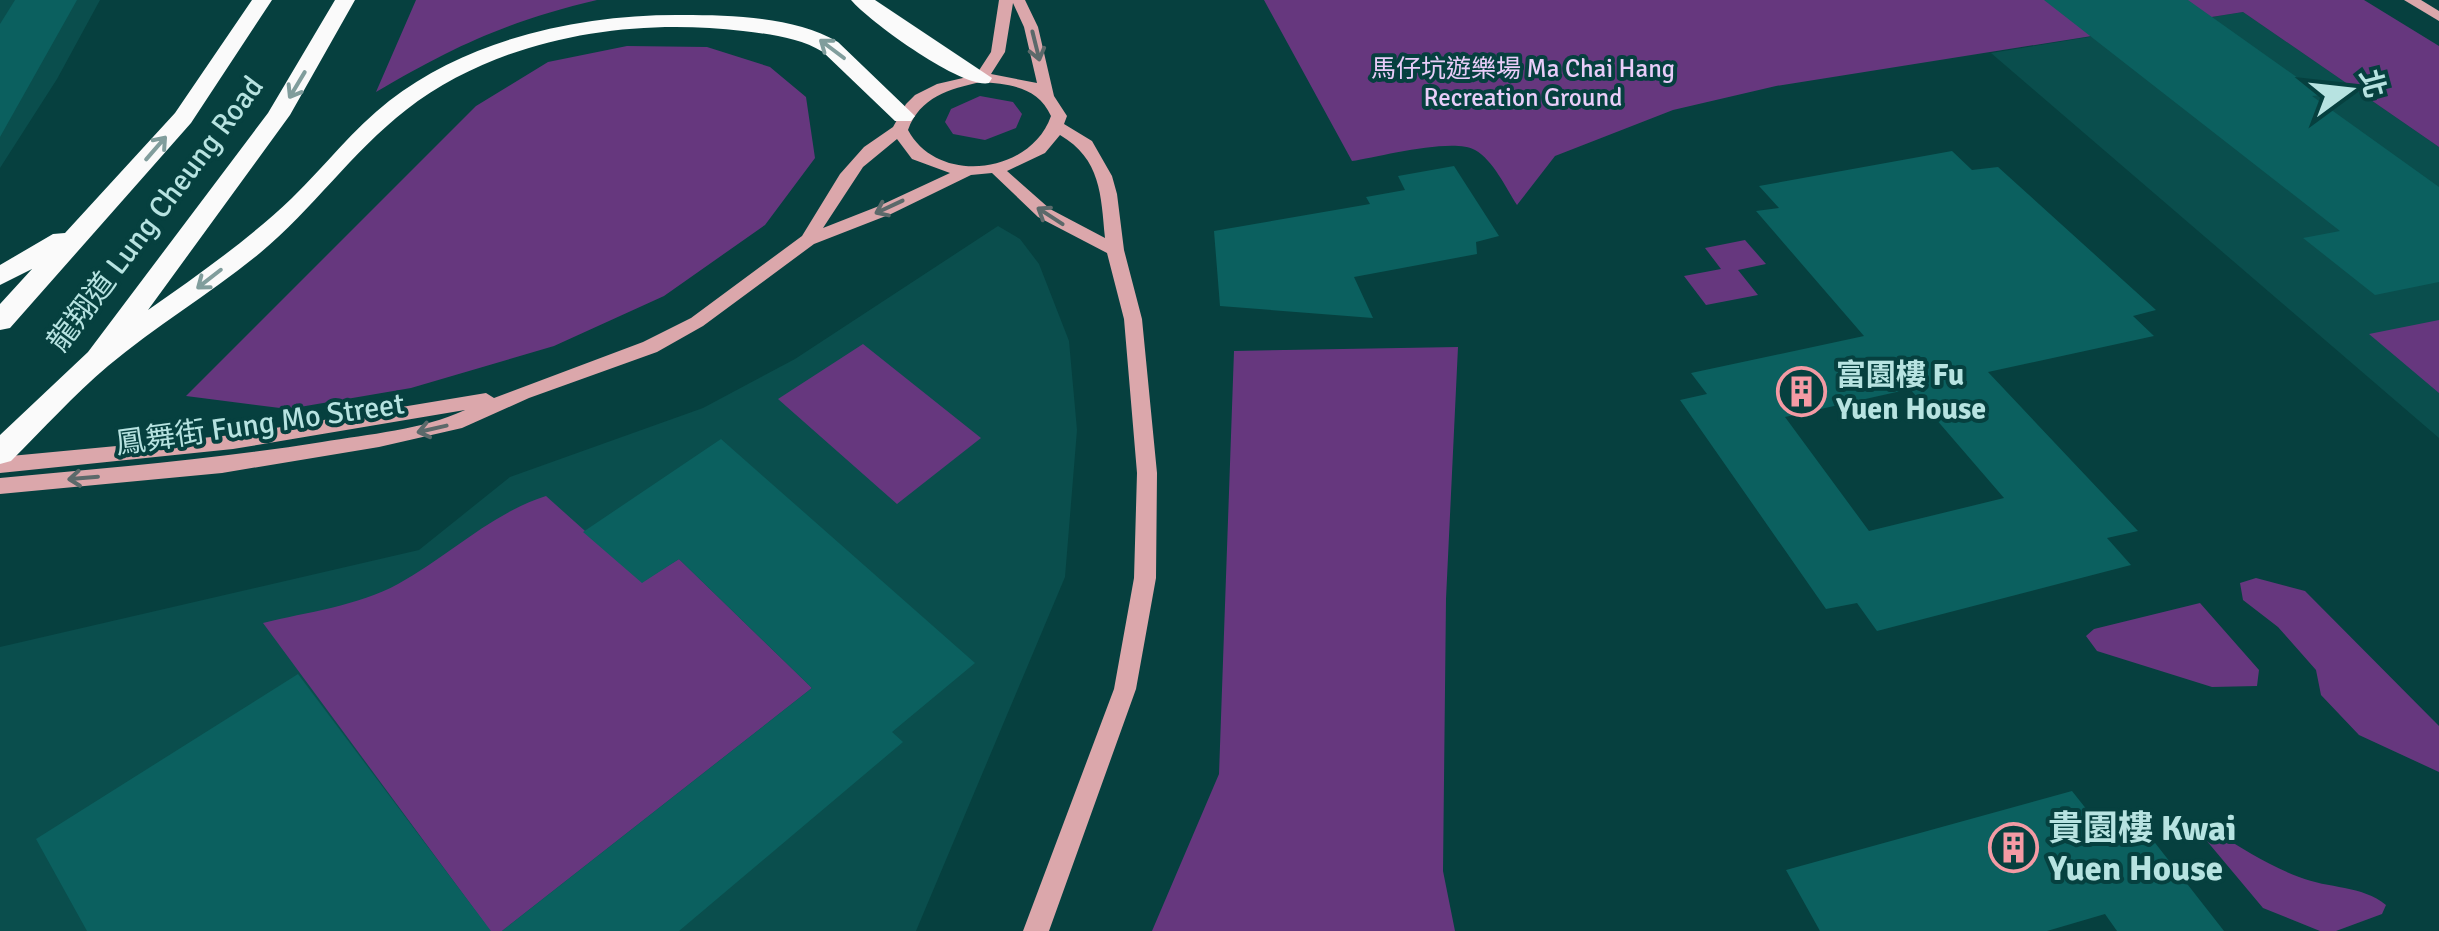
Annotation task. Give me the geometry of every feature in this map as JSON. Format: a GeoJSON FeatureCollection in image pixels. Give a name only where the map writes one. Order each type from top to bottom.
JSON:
{"type":"FeatureCollection","features":[{"type":"Feature","properties":{"kind":"highway","name":"龍翔道 Lung Cheung Road"},"geometry":{"type":"LineString","coordinates":[[0,321],[183,118],[262,0]]}},
{"type":"Feature","properties":{"kind":"highway","name":"龍翔道 Lung Cheung Road"},"geometry":{"type":"LineString","coordinates":[[0,452],[98,360],[278,115],[345,0]]}},
{"type":"Feature","properties":{"kind":"highway"},"geometry":{"type":"LineString","coordinates":[[861,0],[942,58],[981,78]]}},
{"type":"Feature","properties":{"kind":"highway"},"geometry":{"type":"LineString","coordinates":[[98,360],[286,218],[370,129],[428,83],[480,54],[538,31],[596,17],[654,10],[707,9],[766,20],[824,42],[901,123]]}},
{"type":"Feature","properties":{"kind":"highway"},"geometry":{"type":"LineString","coordinates":[[0,276],[92,222]]}},
{"type":"Feature","properties":{"kind":"main road"},"geometry":{"type":"LineString","coordinates":[[981,78],[998,52],[1006,0]]}},
{"type":"Feature","properties":{"kind":"main road"},"geometry":{"type":"LineString","coordinates":[[1018,0],[1034,37],[1047,95],[1055,105],[1057,127],[1032,155],[995,168],[968,170],[935,164],[914,154],[901,123],[928,93],[981,78],[1019,82],[1047,95]]}},
{"type":"Feature","properties":{"kind":"main road"},"geometry":{"type":"LineString","coordinates":[[2411,0],[2439,17]]}},
{"type":"Feature","properties":{"kind":"main road","name":"鳳舞街 Fung Mo Street"},"geometry":{"type":"LineString","coordinates":[[808,240],[845,176],[901,123]]}},
{"type":"Feature","properties":{"kind":"main road"},"geometry":{"type":"LineString","coordinates":[[1036,931],[1125,689],[1145,578],[1146,473],[1133,319],[1115,250],[1104,176],[1086,144],[1057,127]]}},
{"type":"Feature","properties":{"kind":"main road"},"geometry":{"type":"LineString","coordinates":[[995,168],[1044,213],[1115,250]]}},
{"type":"Feature","properties":{"kind":"main road","name":"鳳舞街 Fung Mo Street"},"geometry":{"type":"LineString","coordinates":[[0,486],[165,471],[380,440],[455,423],[522,393],[600,367],[697,322],[808,240],[968,170]]}},
{"type":"Feature","properties":{"kind":"main road","name":"鳳舞街 Fung Mo Street"},"geometry":{"type":"LineString","coordinates":[[0,464],[314,432],[522,393]]}},
{"type":"Feature","properties":{"kind":"shaded area"},"geometry":{"type":"Polygon","coordinates":[[[0,0],[100,0],[57,79],[0,168],[0,0]]]}},
{"type":"Feature","properties":{"kind":"shaded area"},"geometry":{"type":"Polygon","coordinates":[[[2243,12],[2439,147],[2439,438],[1991,53],[2243,12]]]}},
{"type":"Feature","properties":{"kind":"shaded area"},"geometry":{"type":"Polygon","coordinates":[[[998,226],[1020,239],[1039,264],[1069,341],[1077,430],[1065,577],[916,931],[0,931],[0,647],[419,550],[510,477],[703,408],[795,359],[998,226]]]}},
{"type":"Feature","properties":{"kind":"green space"},"geometry":{"type":"Polygon","coordinates":[[[416,0],[597,0],[482,37],[376,92],[416,0]]]}},
{"type":"Feature","properties":{"kind":"green space","name":"馬仔坑遊樂場 Ma Chai Hang Recreation Ground"},"geometry":{"type":"Polygon","coordinates":[[[1264,0],[2364,0],[2439,46],[2439,147],[2243,12],[1776,86],[1673,110],[1555,156],[1517,205],[1488,160],[1464,147],[1433,147],[1352,161],[1264,0]]]}},
{"type":"Feature","properties":{"kind":"green space"},"geometry":{"type":"Polygon","coordinates":[[[627,46],[707,47],[770,67],[806,97],[815,158],[765,225],[664,296],[554,346],[411,388],[288,409],[186,396],[476,106],[548,62],[627,46]]]}},
{"type":"Feature","properties":{"kind":"green space"},"geometry":{"type":"Polygon","coordinates":[[[980,96],[1013,102],[1022,114],[1016,128],[985,140],[953,134],[945,122],[951,109],[980,96]]]}},
{"type":"Feature","properties":{"kind":"green space"},"geometry":{"type":"Polygon","coordinates":[[[1745,240],[1766,264],[1738,270],[1758,295],[1706,305],[1684,276],[1721,269],[1705,248],[1745,240]]]}},
{"type":"Feature","properties":{"kind":"green space"},"geometry":{"type":"Polygon","coordinates":[[[2439,320],[2439,393],[2369,334],[2439,320]]]}},
{"type":"Feature","properties":{"kind":"green space"},"geometry":{"type":"Polygon","coordinates":[[[863,344],[981,438],[897,504],[778,399],[863,344]]]}},
{"type":"Feature","properties":{"kind":"green space"},"geometry":{"type":"Polygon","coordinates":[[[1458,347],[1446,599],[1443,871],[1455,931],[1152,931],[1219,774],[1234,351],[1458,347]]]}},
{"type":"Feature","properties":{"kind":"green space"},"geometry":{"type":"Polygon","coordinates":[[[546,496],[642,582],[679,559],[812,688],[502,931],[480,931],[486,925],[263,623],[383,592],[506,513],[546,496]]]}},
{"type":"Feature","properties":{"kind":"green space"},"geometry":{"type":"Polygon","coordinates":[[[2256,578],[2305,591],[2439,726],[2439,772],[2359,735],[2321,695],[2316,670],[2278,627],[2243,600],[2240,583],[2256,578]]]}},
{"type":"Feature","properties":{"kind":"green space"},"geometry":{"type":"Polygon","coordinates":[[[2200,603],[2259,670],[2257,686],[2212,687],[2097,651],[2086,636],[2094,629],[2200,603]]]}},
{"type":"Feature","properties":{"kind":"green space"},"geometry":{"type":"Polygon","coordinates":[[[2217,833],[2288,873],[2377,899],[2386,905],[2382,914],[2336,931],[2320,931],[2263,908],[2201,834],[2217,833]]]}},
{"type":"Feature","properties":{"kind":"building"},"geometry":{"type":"Polygon","coordinates":[[[15,0],[77,0],[0,137],[0,24],[15,0]]]}},
{"type":"Feature","properties":{"kind":"building"},"geometry":{"type":"Polygon","coordinates":[[[2044,0],[2188,0],[2322,95],[2312,96],[2439,187],[2439,282],[2375,295],[2303,238],[2340,231],[2044,0]]]}},
{"type":"Feature","properties":{"kind":"building","name":"富園樓 Fu Yuen House"},"geometry":{"type":"Polygon","coordinates":[[[1952,151],[1972,170],[1998,167],[2156,310],[2133,316],[2154,336],[1988,372],[2138,531],[2107,538],[2131,565],[1877,631],[1857,603],[1826,609],[1680,400],[1707,394],[1691,373],[1864,336],[1756,211],[1779,208],[1759,186],[1952,151]],[[1910,389],[1785,417],[1869,531],[2004,498],[1910,389]]]}},
{"type":"Feature","properties":{"kind":"building"},"geometry":{"type":"Polygon","coordinates":[[[1454,166],[1499,236],[1476,242],[1477,254],[1354,277],[1373,318],[1220,306],[1214,231],[1370,204],[1366,197],[1405,190],[1398,176],[1454,166]]]}},
{"type":"Feature","properties":{"kind":"building"},"geometry":{"type":"Polygon","coordinates":[[[721,439],[975,663],[892,732],[903,742],[679,931],[502,931],[812,688],[679,559],[642,583],[583,532],[721,439]]]}},
{"type":"Feature","properties":{"kind":"building"},"geometry":{"type":"Polygon","coordinates":[[[298,674],[491,931],[87,931],[36,839],[298,674]]]}},
{"type":"Feature","properties":{"kind":"building","name":"貴園樓 Kwai Yuen House"},"geometry":{"type":"Polygon","coordinates":[[[2072,791],[2099,825],[2134,816],[2224,931],[2117,931],[2105,914],[2047,931],[1820,931],[1786,870],[2072,791]]]}},
{"type":"Feature","properties":{"kind":"place","name":"富園樓 Fu Yuen House"},"geometry":{"type":"Point","coordinates":[1801,392]}},
{"type":"Feature","properties":{"kind":"place","name":"貴園樓 Kwai Yuen House"},"geometry":{"type":"Point","coordinates":[2013,848]}}]}
